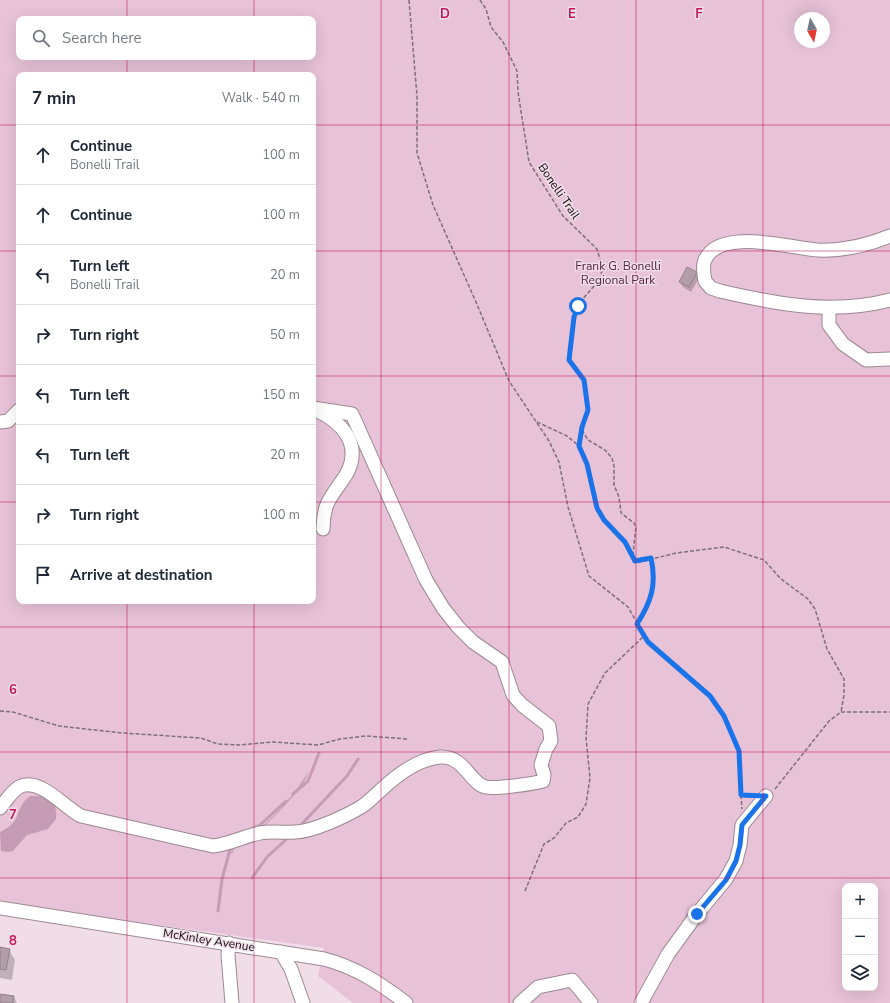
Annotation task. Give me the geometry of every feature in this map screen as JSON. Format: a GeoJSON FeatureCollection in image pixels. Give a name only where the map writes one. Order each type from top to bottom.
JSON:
{"type":"FeatureCollection","features":[{"type":"Feature","properties":{"kind":"street"},"geometry":{"type":"LineString","coordinates":[[890,236],[856,246],[818,250],[747,241],[731,242],[711,251],[704,261],[704,281],[711,288],[720,292],[789,305],[829,308],[890,300]]}},
{"type":"Feature","properties":{"kind":"street"},"geometry":{"type":"LineString","coordinates":[[829,308],[829,325],[843,344],[866,360],[890,358]]}},
{"type":"Feature","properties":{"kind":"street"},"geometry":{"type":"LineString","coordinates":[[0,808],[18,788],[28,785],[50,792],[73,812],[81,816],[202,845],[213,846],[228,844],[260,833],[298,832],[320,825],[362,807],[402,772],[426,761],[440,757],[449,758],[462,766],[469,773],[474,782],[485,788],[543,781],[544,775],[541,765],[546,748],[551,741],[549,726],[522,705],[513,695],[502,662],[473,642],[443,608],[426,580],[352,414],[316,408]]}},
{"type":"Feature","properties":{"kind":"street"},"geometry":{"type":"LineString","coordinates":[[316,410],[323,413],[342,428],[349,437],[352,450],[352,461],[326,506],[323,529]]}},
{"type":"Feature","properties":{"kind":"street"},"geometry":{"type":"LineString","coordinates":[[0,422],[8,421],[16,413]]}},
{"type":"Feature","properties":{"kind":"street"},"geometry":{"type":"LineString","coordinates":[[641,1003],[668,954],[697,914],[726,880],[736,861],[740,845],[742,825],[766,796]]}},
{"type":"Feature","properties":{"kind":"street","name":"McKinley Avenue"},"geometry":{"type":"LineString","coordinates":[[0,908],[324,959],[347,965],[382,984],[406,1003]]}},
{"type":"Feature","properties":{"kind":"street"},"geometry":{"type":"LineString","coordinates":[[229,943],[228,955],[232,1003]]}},
{"type":"Feature","properties":{"kind":"street"},"geometry":{"type":"LineString","coordinates":[[281,952],[291,970],[304,1003]]}},
{"type":"Feature","properties":{"kind":"street"},"geometry":{"type":"LineString","coordinates":[[520,1003],[538,986],[572,980],[591,1003]]}},
{"type":"Feature","properties":{"kind":"path"},"geometry":{"type":"LineString","coordinates":[[409,0],[417,96],[417,153],[434,205],[509,381],[537,422],[559,462],[568,507],[589,576],[628,607],[648,642],[710,696],[724,716],[739,751],[741,795],[766,796],[776,788],[829,721],[841,712],[890,712]]}},
{"type":"Feature","properties":{"kind":"path","name":"Bonelli Trail"},"geometry":{"type":"LineString","coordinates":[[480,0],[486,9],[491,27],[504,42],[517,71],[518,92],[529,162],[563,216],[597,249],[602,266],[601,278],[578,306],[574,317],[569,356],[570,364],[584,380],[588,404],[587,416],[582,429],[579,446]]}},
{"type":"Feature","properties":{"kind":"path"},"geometry":{"type":"LineString","coordinates":[[537,422],[567,436],[579,446],[587,464],[600,514],[625,542],[633,558],[637,562],[676,553],[724,547],[764,560],[781,579],[808,599],[815,609],[827,649],[844,679],[845,689],[841,712]]}},
{"type":"Feature","properties":{"kind":"path"},"geometry":{"type":"LineString","coordinates":[[582,429],[588,440],[605,450],[612,458],[614,466],[614,485],[619,497],[621,513],[634,523],[636,527],[633,558]]}},
{"type":"Feature","properties":{"kind":"path"},"geometry":{"type":"LineString","coordinates":[[637,624],[652,598],[653,570],[651,558]]}},
{"type":"Feature","properties":{"kind":"path"},"geometry":{"type":"LineString","coordinates":[[525,891],[544,844],[554,838],[566,823],[578,817],[586,804],[590,778],[586,738],[588,704],[604,673],[644,636]]}},
{"type":"Feature","properties":{"kind":"path"},"geometry":{"type":"LineString","coordinates":[[0,711],[13,712],[59,726],[122,733],[201,738],[218,744],[239,745],[274,742],[318,745],[340,739],[366,736],[408,739]]}},
{"type":"Feature","properties":{"kind":"green space","name":"Frank G. Bonelli Regional Park"},"geometry":{"type":"Polygon","coordinates":[[[0,0],[890,0],[890,1003],[353,1003],[318,976],[324,948],[0,903],[0,0]]]}},
{"type":"Feature","properties":{"kind":"shaded area"},"geometry":{"type":"Polygon","coordinates":[[[308,772],[303,784],[283,807],[261,827],[277,812],[295,792],[308,772]]]}},
{"type":"Feature","properties":{"kind":"shaded area"},"geometry":{"type":"Polygon","coordinates":[[[30,796],[42,796],[50,800],[55,807],[56,819],[48,829],[27,835],[13,851],[1,851],[0,832],[12,824],[25,801],[30,796]]]}},
{"type":"Feature","properties":{"kind":"shaded area"},"geometry":{"type":"Polygon","coordinates":[[[251,833],[234,848],[232,854],[233,848],[241,839],[251,833]]]}},
{"type":"Feature","properties":{"kind":"building"},"geometry":{"type":"Polygon","coordinates":[[[687,267],[697,272],[689,287],[679,282],[687,267]]]}},
{"type":"Feature","properties":{"kind":"building"},"geometry":{"type":"Polygon","coordinates":[[[0,947],[10,949],[6,970],[0,969],[0,947]]]}},
{"type":"Feature","properties":{"kind":"building"},"geometry":{"type":"Polygon","coordinates":[[[0,994],[14,996],[13,1003],[0,1003],[0,994]]]}},
{"type":"Feature","properties":{"kind":"waterway"},"geometry":{"type":"LineString","coordinates":[[293,794],[308,781],[319,753]]}},
{"type":"Feature","properties":{"kind":"waterway"},"geometry":{"type":"LineString","coordinates":[[299,827],[347,776],[358,759]]}},
{"type":"Feature","properties":{"kind":"waterway"},"geometry":{"type":"LineString","coordinates":[[252,829],[260,825],[286,801]]}},
{"type":"Feature","properties":{"kind":"waterway"},"geometry":{"type":"LineString","coordinates":[[252,878],[267,857],[289,837]]}},
{"type":"Feature","properties":{"kind":"waterway"},"geometry":{"type":"LineString","coordinates":[[218,911],[222,879],[231,846]]}},
{"type":"Feature","properties":{"kind":"route"},"geometry":{"type":"LineString","coordinates":[[578,306],[574,317],[569,360],[570,364],[579,372],[584,380],[588,404],[587,416],[578,442],[579,446],[585,457],[590,472],[597,508],[600,514],[625,542],[633,560],[640,562],[651,558],[653,570],[652,598],[637,624],[648,642],[710,696],[724,716],[739,751],[741,795],[766,796],[742,825],[740,845],[736,861],[726,880],[697,914]]}}]}
